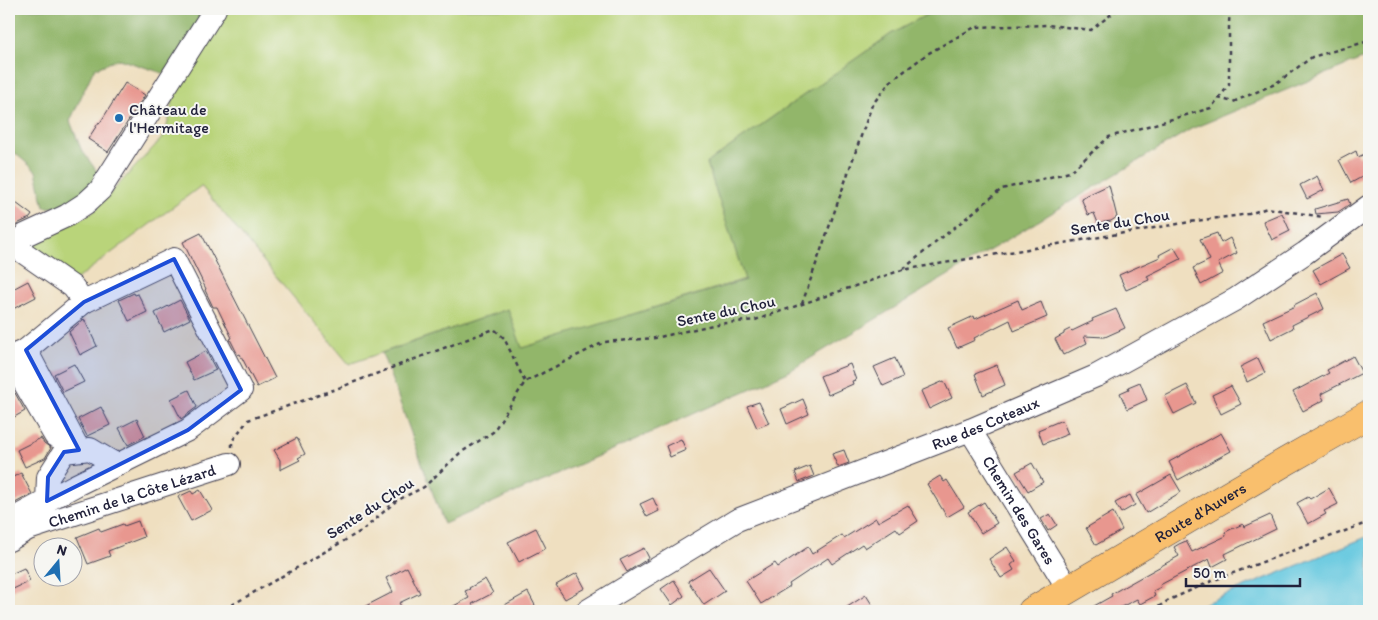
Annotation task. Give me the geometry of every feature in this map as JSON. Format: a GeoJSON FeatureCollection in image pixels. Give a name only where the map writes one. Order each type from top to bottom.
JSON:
{"type":"FeatureCollection","features":[{"type":"Feature","properties":{"kind":"main road","name":"Route d'Auvers"},"geometry":{"type":"LineString","coordinates":[[1032,611],[1369,414]]}},
{"type":"Feature","properties":{"kind":"street"},"geometry":{"type":"LineString","coordinates":[[84,302],[73,287],[12,245],[25,235],[66,216],[86,203],[100,190],[215,9]]}},
{"type":"Feature","properties":{"kind":"street","name":"Rue des Coteaux"},"geometry":{"type":"LineString","coordinates":[[587,611],[738,520],[970,430],[1096,376],[1236,299],[1369,206]]}},
{"type":"Feature","properties":{"kind":"street"},"geometry":{"type":"LineString","coordinates":[[9,521],[188,430],[241,390],[174,259],[84,302],[15,355],[71,451]]}},
{"type":"Feature","properties":{"kind":"street","name":"Chemin des Gares"},"geometry":{"type":"LineString","coordinates":[[970,430],[1069,590]]}},
{"type":"Feature","properties":{"kind":"street"},"geometry":{"type":"LineString","coordinates":[[47,501],[48,477],[71,451],[90,448],[117,465]]}},
{"type":"Feature","properties":{"kind":"street","name":"Chemin de la Côte Lézard"},"geometry":{"type":"LineString","coordinates":[[9,540],[28,529],[229,464]]}},
{"type":"Feature","properties":{"kind":"path"},"geometry":{"type":"LineString","coordinates":[[802,304],[872,105],[890,82],[927,54],[975,27],[1048,25],[1091,30],[1118,9]]}},
{"type":"Feature","properties":{"kind":"path"},"geometry":{"type":"LineString","coordinates":[[902,270],[1002,190],[1070,172],[1109,137],[1211,108],[1229,84],[1230,9]]}},
{"type":"Feature","properties":{"kind":"path"},"geometry":{"type":"LineString","coordinates":[[1218,98],[1233,102],[1275,84],[1312,57],[1369,40]]}},
{"type":"Feature","properties":{"kind":"path","name":"Sente du Chou"},"geometry":{"type":"LineString","coordinates":[[217,611],[230,606],[363,530],[396,501],[424,487],[460,453],[493,432],[525,382],[604,342],[655,338],[717,324],[755,320],[902,270],[1196,221],[1249,214],[1266,208],[1349,221]]}},
{"type":"Feature","properties":{"kind":"path"},"geometry":{"type":"LineString","coordinates":[[229,464],[232,441],[248,420],[494,329],[504,338],[525,382]]}},
{"type":"Feature","properties":{"kind":"path"},"geometry":{"type":"LineString","coordinates":[[1152,611],[1169,600],[1212,581],[1369,522]]}},
{"type":"Feature","properties":{"kind":"highlighted area"},"geometry":{"type":"Polygon","coordinates":[[[174,259],[241,390],[188,430],[47,501],[48,477],[64,452],[79,450],[26,350],[84,302],[174,259]]]}},
{"type":"Feature","properties":{"kind":"green space"},"geometry":{"type":"Polygon","coordinates":[[[9,9],[219,9],[178,78],[119,59],[94,69],[70,121],[81,149],[101,177],[68,208],[44,207],[36,171],[9,148],[9,9]]]}},
{"type":"Feature","properties":{"kind":"green space"},"geometry":{"type":"Polygon","coordinates":[[[219,9],[937,9],[891,34],[707,163],[745,279],[522,349],[508,309],[349,364],[201,186],[74,281],[30,246],[93,212],[165,135],[178,78],[219,9]]]}},
{"type":"Feature","properties":{"kind":"green space"},"geometry":{"type":"Polygon","coordinates":[[[937,9],[1369,9],[1369,56],[1191,129],[786,373],[444,524],[382,353],[508,309],[522,348],[745,280],[707,163],[891,34],[937,9]]]}},
{"type":"Feature","properties":{"kind":"water"},"geometry":{"type":"Polygon","coordinates":[[[1369,536],[1369,611],[1186,611],[1369,536]]]}},
{"type":"Feature","properties":{"kind":"building","name":"Château de l'Hermitage"},"geometry":{"type":"Polygon","coordinates":[[[125,83],[145,95],[108,152],[88,139],[125,83]]]}},
{"type":"Feature","properties":{"kind":"building"},"geometry":{"type":"Polygon","coordinates":[[[1356,151],[1358,157],[1369,152],[1369,173],[1351,183],[1339,160],[1356,151]]]}},
{"type":"Feature","properties":{"kind":"building"},"geometry":{"type":"Polygon","coordinates":[[[1317,176],[1324,190],[1307,199],[1300,185],[1317,176]]]}},
{"type":"Feature","properties":{"kind":"building"},"geometry":{"type":"Polygon","coordinates":[[[1109,185],[1117,217],[1111,221],[1098,223],[1094,213],[1088,215],[1081,198],[1109,185]]]}},
{"type":"Feature","properties":{"kind":"building"},"geometry":{"type":"Polygon","coordinates":[[[1348,199],[1350,204],[1338,212],[1316,214],[1315,209],[1348,199]]]}},
{"type":"Feature","properties":{"kind":"building"},"geometry":{"type":"Polygon","coordinates":[[[16,203],[32,215],[12,229],[9,227],[9,212],[16,203]]]}},
{"type":"Feature","properties":{"kind":"building"},"geometry":{"type":"Polygon","coordinates":[[[1282,213],[1290,231],[1272,240],[1263,221],[1282,213]]]}},
{"type":"Feature","properties":{"kind":"building"},"geometry":{"type":"Polygon","coordinates":[[[201,233],[275,378],[257,387],[230,339],[232,338],[217,307],[213,307],[183,242],[201,233]]]}},
{"type":"Feature","properties":{"kind":"building"},"geometry":{"type":"Polygon","coordinates":[[[1217,233],[1221,243],[1230,238],[1237,253],[1218,263],[1223,273],[1201,285],[1193,268],[1210,260],[1200,239],[1217,233]]]}},
{"type":"Feature","properties":{"kind":"building"},"geometry":{"type":"Polygon","coordinates":[[[1174,247],[1181,259],[1147,276],[1149,280],[1126,290],[1119,275],[1160,257],[1159,255],[1174,247]]]}},
{"type":"Feature","properties":{"kind":"building"},"geometry":{"type":"Polygon","coordinates":[[[1342,254],[1350,268],[1321,284],[1313,270],[1342,254]]]}},
{"type":"Feature","properties":{"kind":"building"},"geometry":{"type":"Polygon","coordinates":[[[28,281],[36,297],[9,311],[9,291],[28,281]]]}},
{"type":"Feature","properties":{"kind":"building"},"geometry":{"type":"Polygon","coordinates":[[[134,293],[135,295],[138,294],[147,312],[129,321],[119,300],[134,293]]]}},
{"type":"Feature","properties":{"kind":"building"},"geometry":{"type":"Polygon","coordinates":[[[1317,293],[1324,309],[1292,325],[1293,328],[1271,339],[1263,321],[1317,293]]]}},
{"type":"Feature","properties":{"kind":"building"},"geometry":{"type":"Polygon","coordinates":[[[180,300],[190,319],[164,332],[155,313],[180,300]]]}},
{"type":"Feature","properties":{"kind":"building"},"geometry":{"type":"Polygon","coordinates":[[[1018,300],[1022,310],[1041,302],[1047,317],[1014,331],[1010,320],[957,348],[948,328],[974,316],[975,319],[1018,300]]]}},
{"type":"Feature","properties":{"kind":"building"},"geometry":{"type":"Polygon","coordinates":[[[1116,309],[1125,328],[1105,337],[1084,336],[1087,343],[1063,355],[1055,339],[1070,329],[1072,331],[1093,321],[1092,319],[1116,309]]]}},
{"type":"Feature","properties":{"kind":"building"},"geometry":{"type":"Polygon","coordinates":[[[84,319],[97,346],[80,355],[69,332],[84,319]]]}},
{"type":"Feature","properties":{"kind":"building"},"geometry":{"type":"Polygon","coordinates":[[[206,351],[216,370],[194,380],[185,362],[206,351]]]}},
{"type":"Feature","properties":{"kind":"building"},"geometry":{"type":"Polygon","coordinates":[[[1353,356],[1362,373],[1321,394],[1324,400],[1303,411],[1293,392],[1329,373],[1327,370],[1353,356]]]}},
{"type":"Feature","properties":{"kind":"building"},"geometry":{"type":"Polygon","coordinates":[[[895,358],[903,377],[883,386],[874,367],[895,358]]]}},
{"type":"Feature","properties":{"kind":"building"},"geometry":{"type":"Polygon","coordinates":[[[1258,358],[1265,373],[1247,382],[1240,367],[1258,358]]]}},
{"type":"Feature","properties":{"kind":"building"},"geometry":{"type":"Polygon","coordinates":[[[74,364],[84,382],[63,392],[54,374],[74,364]]]}},
{"type":"Feature","properties":{"kind":"building"},"geometry":{"type":"Polygon","coordinates":[[[850,364],[856,380],[852,381],[853,384],[828,395],[820,376],[850,364]]]}},
{"type":"Feature","properties":{"kind":"building"},"geometry":{"type":"Polygon","coordinates":[[[997,365],[1005,385],[983,395],[975,374],[997,365]]]}},
{"type":"Feature","properties":{"kind":"building"},"geometry":{"type":"Polygon","coordinates":[[[944,381],[952,398],[929,409],[921,391],[944,381]]]}},
{"type":"Feature","properties":{"kind":"building"},"geometry":{"type":"Polygon","coordinates":[[[1140,382],[1147,400],[1127,409],[1120,393],[1140,382]]]}},
{"type":"Feature","properties":{"kind":"building"},"geometry":{"type":"Polygon","coordinates":[[[1187,385],[1196,403],[1174,414],[1165,396],[1187,385]]]}},
{"type":"Feature","properties":{"kind":"building"},"geometry":{"type":"Polygon","coordinates":[[[1231,386],[1241,404],[1221,414],[1212,395],[1231,386]]]}},
{"type":"Feature","properties":{"kind":"building"},"geometry":{"type":"Polygon","coordinates":[[[189,390],[197,407],[181,419],[171,399],[189,390]]]}},
{"type":"Feature","properties":{"kind":"building"},"geometry":{"type":"Polygon","coordinates":[[[15,393],[25,411],[9,420],[9,397],[15,393]]]}},
{"type":"Feature","properties":{"kind":"building"},"geometry":{"type":"Polygon","coordinates":[[[803,399],[809,414],[787,424],[781,409],[803,399]]]}},
{"type":"Feature","properties":{"kind":"building"},"geometry":{"type":"Polygon","coordinates":[[[759,402],[769,423],[757,428],[747,406],[759,402]]]}},
{"type":"Feature","properties":{"kind":"building"},"geometry":{"type":"Polygon","coordinates":[[[101,407],[110,425],[87,436],[78,419],[101,407]]]}},
{"type":"Feature","properties":{"kind":"building"},"geometry":{"type":"Polygon","coordinates":[[[137,419],[145,436],[128,445],[119,428],[137,419]]]}},
{"type":"Feature","properties":{"kind":"building"},"geometry":{"type":"Polygon","coordinates":[[[1062,420],[1068,434],[1043,444],[1038,430],[1062,420]]]}},
{"type":"Feature","properties":{"kind":"building"},"geometry":{"type":"Polygon","coordinates":[[[1221,433],[1231,451],[1178,480],[1169,462],[1221,433]]]}},
{"type":"Feature","properties":{"kind":"building"},"geometry":{"type":"Polygon","coordinates":[[[41,438],[51,448],[45,458],[25,467],[17,450],[41,438]]]}},
{"type":"Feature","properties":{"kind":"building"},"geometry":{"type":"Polygon","coordinates":[[[297,438],[305,454],[298,458],[300,460],[280,470],[280,460],[274,450],[297,438]]]}},
{"type":"Feature","properties":{"kind":"building"},"geometry":{"type":"Polygon","coordinates":[[[681,439],[686,450],[670,457],[666,446],[681,439]]]}},
{"type":"Feature","properties":{"kind":"building"},"geometry":{"type":"Polygon","coordinates":[[[844,450],[849,463],[838,467],[832,454],[844,450]]]}},
{"type":"Feature","properties":{"kind":"building"},"geometry":{"type":"Polygon","coordinates":[[[1032,463],[1043,482],[1028,491],[1016,472],[1032,463]]]}},
{"type":"Feature","properties":{"kind":"building"},"geometry":{"type":"Polygon","coordinates":[[[810,466],[814,476],[799,482],[795,472],[810,466]]]}},
{"type":"Feature","properties":{"kind":"building"},"geometry":{"type":"Polygon","coordinates":[[[21,473],[32,494],[15,503],[9,492],[9,479],[21,473]]]}},
{"type":"Feature","properties":{"kind":"building"},"geometry":{"type":"Polygon","coordinates":[[[1171,475],[1181,492],[1146,513],[1136,495],[1171,475]]]}},
{"type":"Feature","properties":{"kind":"building"},"geometry":{"type":"Polygon","coordinates":[[[940,476],[944,482],[947,480],[964,507],[947,517],[927,484],[940,476]]]}},
{"type":"Feature","properties":{"kind":"building"},"geometry":{"type":"Polygon","coordinates":[[[1329,488],[1338,504],[1324,511],[1326,514],[1308,524],[1297,503],[1308,497],[1310,499],[1329,488]]]}},
{"type":"Feature","properties":{"kind":"building"},"geometry":{"type":"Polygon","coordinates":[[[200,490],[212,510],[191,521],[178,497],[191,491],[193,494],[200,490]]]}},
{"type":"Feature","properties":{"kind":"building"},"geometry":{"type":"Polygon","coordinates":[[[1130,495],[1135,505],[1121,513],[1115,503],[1130,495]]]}},
{"type":"Feature","properties":{"kind":"building"},"geometry":{"type":"Polygon","coordinates":[[[653,498],[659,511],[647,517],[640,504],[653,498]]]}},
{"type":"Feature","properties":{"kind":"building"},"geometry":{"type":"Polygon","coordinates":[[[984,502],[997,523],[981,533],[968,512],[984,502]]]}},
{"type":"Feature","properties":{"kind":"building"},"geometry":{"type":"Polygon","coordinates":[[[908,505],[918,521],[900,533],[896,528],[865,548],[862,544],[832,564],[828,558],[789,584],[790,586],[761,604],[746,581],[775,563],[778,567],[808,547],[812,554],[842,535],[844,538],[876,518],[878,522],[908,505]]]}},
{"type":"Feature","properties":{"kind":"building"},"geometry":{"type":"Polygon","coordinates":[[[1113,512],[1122,530],[1096,545],[1086,528],[1113,512]]]}},
{"type":"Feature","properties":{"kind":"building"},"geometry":{"type":"Polygon","coordinates":[[[1050,514],[1057,525],[1048,531],[1041,519],[1050,514]]]}},
{"type":"Feature","properties":{"kind":"building"},"geometry":{"type":"Polygon","coordinates":[[[1270,515],[1276,529],[1225,554],[1227,559],[1212,567],[1209,559],[1160,585],[1161,587],[1153,591],[1155,596],[1140,604],[1137,599],[1113,611],[1085,611],[1112,596],[1111,594],[1179,556],[1174,547],[1179,544],[1186,541],[1192,552],[1226,536],[1225,532],[1243,524],[1244,527],[1270,515]]]}},
{"type":"Feature","properties":{"kind":"building"},"geometry":{"type":"Polygon","coordinates":[[[138,521],[144,537],[108,551],[110,556],[88,564],[82,549],[82,538],[77,537],[99,528],[101,532],[123,524],[124,526],[138,521]]]}},
{"type":"Feature","properties":{"kind":"building"},"geometry":{"type":"Polygon","coordinates":[[[536,528],[546,548],[519,562],[508,542],[536,528]]]}},
{"type":"Feature","properties":{"kind":"building"},"geometry":{"type":"Polygon","coordinates":[[[1007,547],[1016,561],[1011,565],[1014,570],[1001,578],[989,559],[1007,547]]]}},
{"type":"Feature","properties":{"kind":"building"},"geometry":{"type":"Polygon","coordinates":[[[644,548],[649,558],[627,572],[620,560],[644,548]]]}},
{"type":"Feature","properties":{"kind":"building"},"geometry":{"type":"Polygon","coordinates":[[[407,567],[420,593],[399,603],[404,611],[356,611],[393,592],[386,578],[407,567]]]}},
{"type":"Feature","properties":{"kind":"building"},"geometry":{"type":"Polygon","coordinates":[[[24,568],[30,581],[9,591],[9,575],[24,568]]]}},
{"type":"Feature","properties":{"kind":"building"},"geometry":{"type":"Polygon","coordinates":[[[709,568],[725,591],[704,605],[688,581],[709,568]]]}},
{"type":"Feature","properties":{"kind":"building"},"geometry":{"type":"Polygon","coordinates":[[[577,573],[585,588],[565,599],[556,585],[577,573]]]}},
{"type":"Feature","properties":{"kind":"building"},"geometry":{"type":"Polygon","coordinates":[[[485,579],[493,593],[472,604],[477,611],[444,611],[469,598],[465,591],[485,579]]]}},
{"type":"Feature","properties":{"kind":"building"},"geometry":{"type":"Polygon","coordinates":[[[674,580],[684,596],[672,605],[661,589],[674,580]]]}},
{"type":"Feature","properties":{"kind":"building"},"geometry":{"type":"Polygon","coordinates":[[[528,592],[538,611],[494,611],[528,592]]]}},
{"type":"Feature","properties":{"kind":"building"},"geometry":{"type":"Polygon","coordinates":[[[866,595],[876,611],[841,611],[866,595]]]}},
{"type":"Feature","properties":{"kind":"place","name":"Château de l'Hermitage"},"geometry":{"type":"Point","coordinates":[119,118]}}]}
